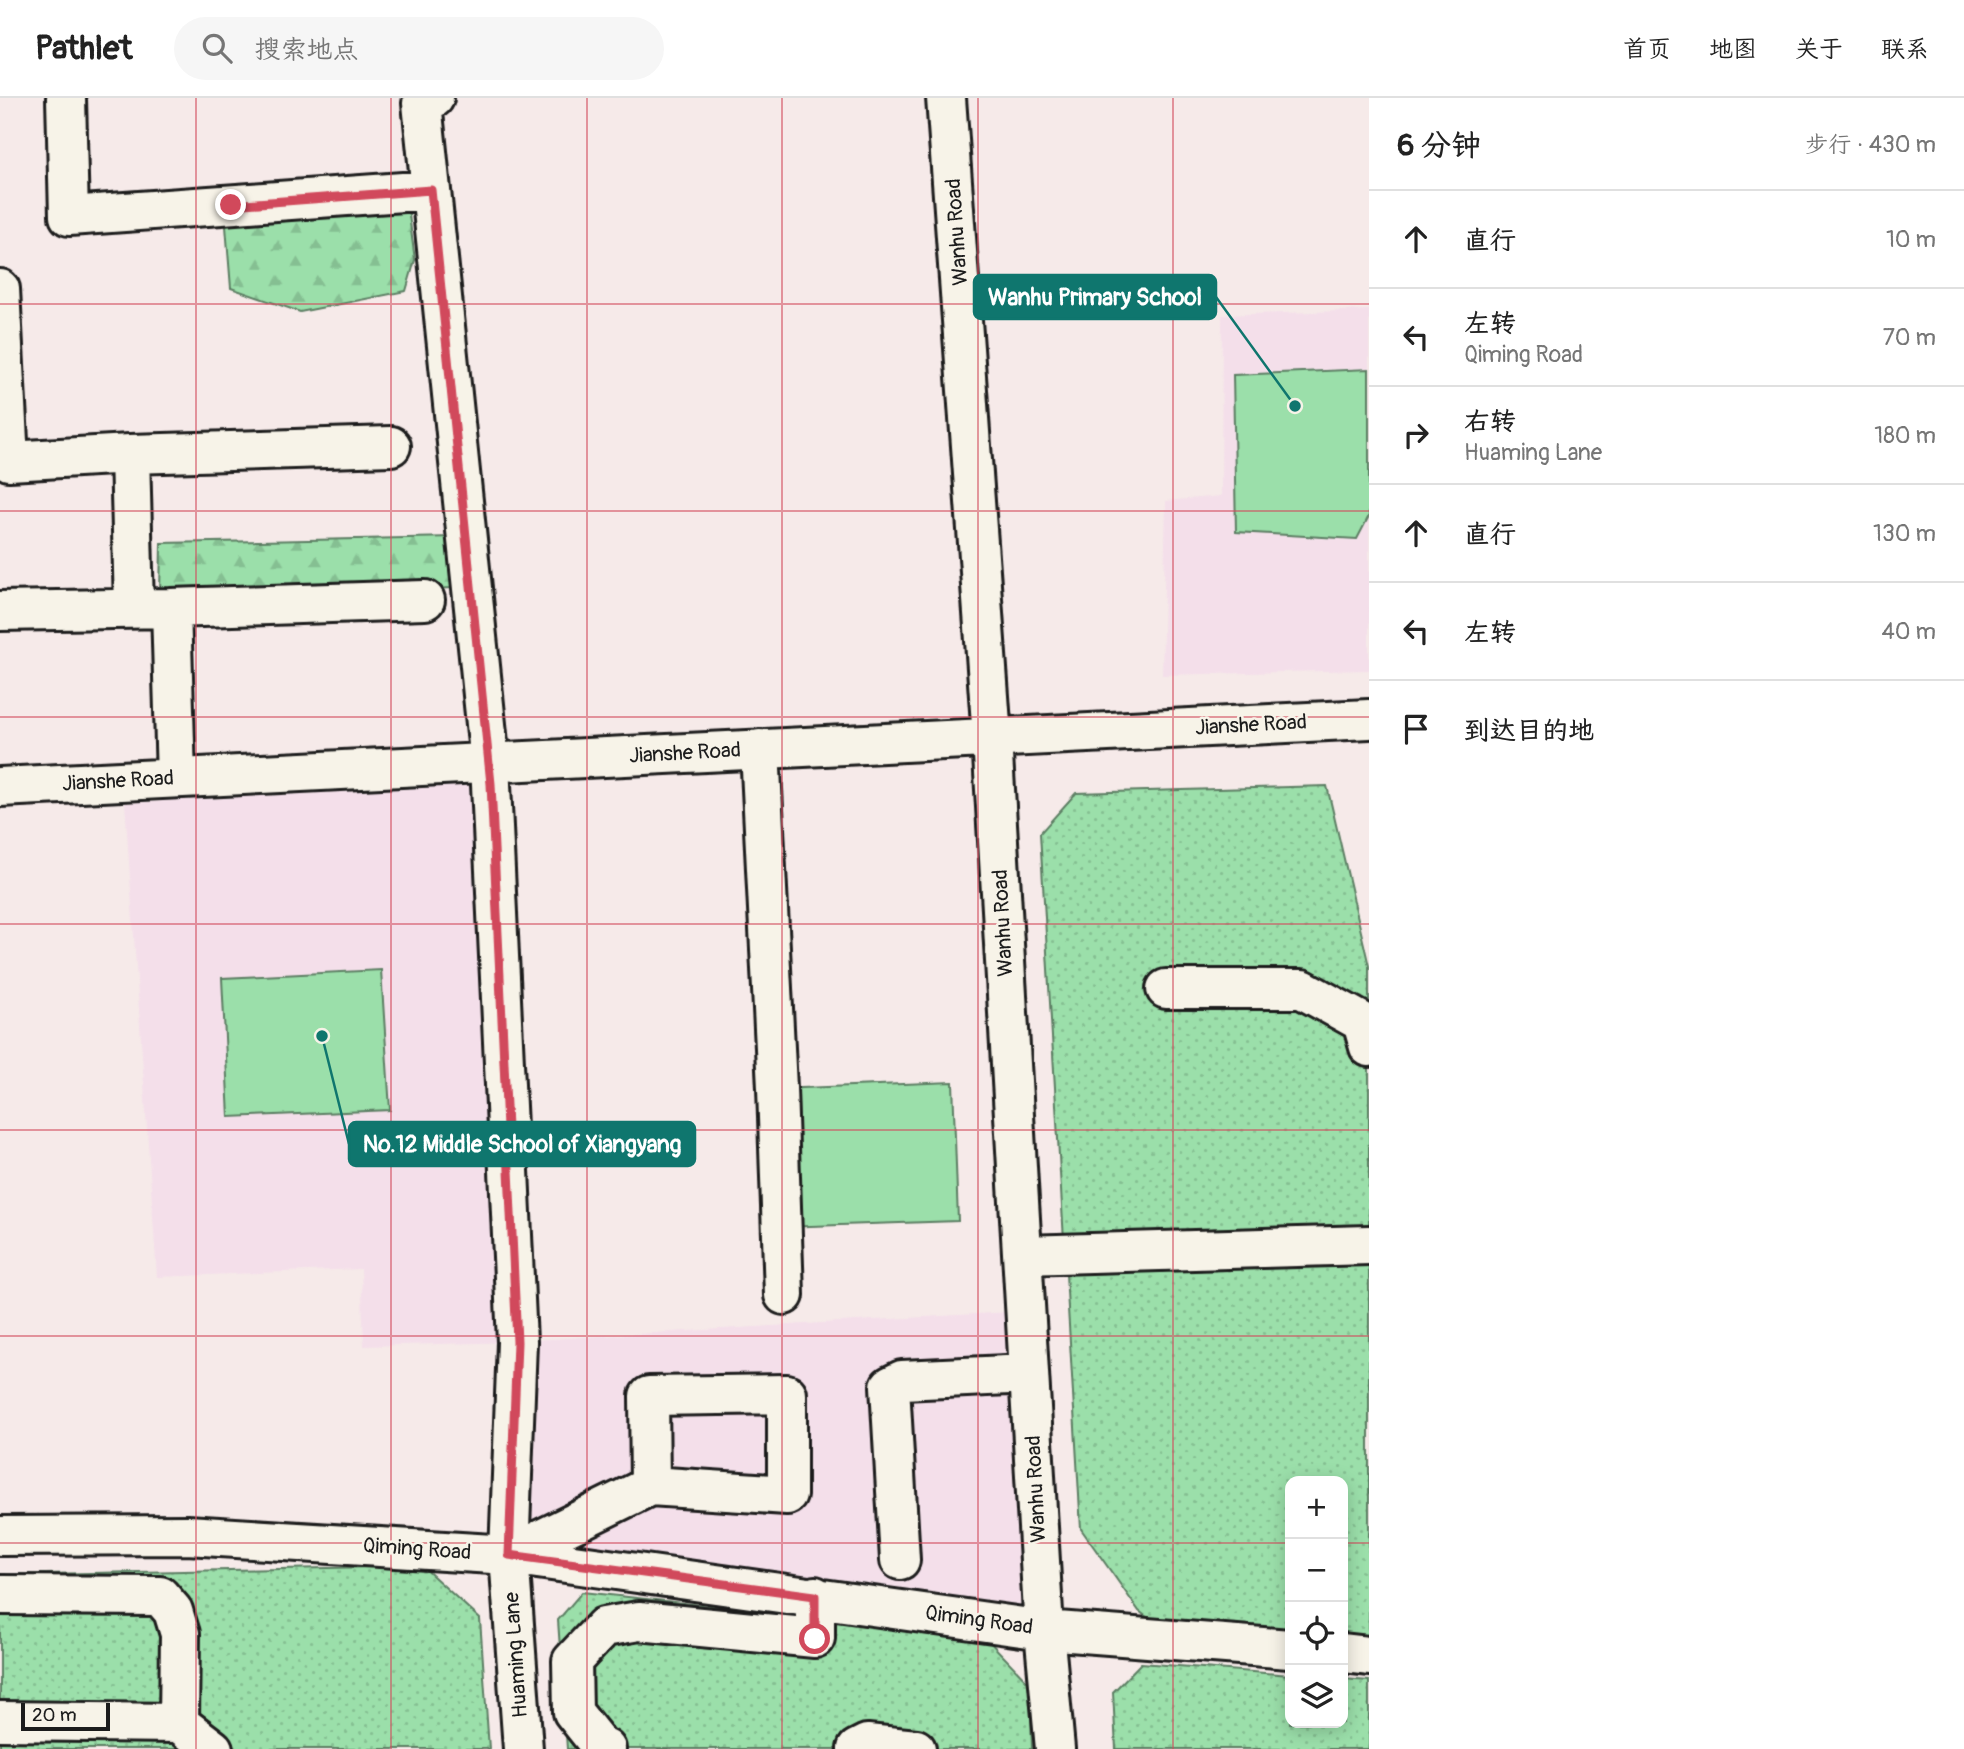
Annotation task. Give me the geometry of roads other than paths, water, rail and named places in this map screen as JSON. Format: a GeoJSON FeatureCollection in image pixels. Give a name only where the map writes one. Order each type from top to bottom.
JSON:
{"type":"FeatureCollection","features":[{"type":"Feature","properties":{"kind":"street"},"geometry":{"type":"LineString","coordinates":[[66,98],[69,216],[431,190]]}},
{"type":"Feature","properties":{"kind":"street","name":"Huaming Lane"},"geometry":{"type":"LineString","coordinates":[[434,98],[422,103],[490,763],[517,1342],[509,1555],[523,1749]]}},
{"type":"Feature","properties":{"kind":"street","name":"Wanhu Road"},"geometry":{"type":"LineString","coordinates":[[946,98],[992,738],[1029,1374],[1055,1749]]}},
{"type":"Feature","properties":{"kind":"street"},"geometry":{"type":"LineString","coordinates":[[0,289],[4,461],[130,454],[391,446]]}},
{"type":"Feature","properties":{"kind":"street"},"geometry":{"type":"LineString","coordinates":[[130,454],[134,608]]}},
{"type":"Feature","properties":{"kind":"street"},"geometry":{"type":"LineString","coordinates":[[0,611],[425,600]]}},
{"type":"Feature","properties":{"kind":"street"},"geometry":{"type":"LineString","coordinates":[[171,608],[176,778]]}},
{"type":"Feature","properties":{"kind":"street","name":"Jianshe Road"},"geometry":{"type":"LineString","coordinates":[[0,787],[1369,719]]}},
{"type":"Feature","properties":{"kind":"street"},"geometry":{"type":"LineString","coordinates":[[760,750],[777,1088],[784,1295]]}},
{"type":"Feature","properties":{"kind":"street"},"geometry":{"type":"LineString","coordinates":[[1166,989],[1302,989],[1362,1022],[1369,1047]]}},
{"type":"Feature","properties":{"kind":"street"},"geometry":{"type":"LineString","coordinates":[[1023,1255],[1369,1245]]}},
{"type":"Feature","properties":{"kind":"street"},"geometry":{"type":"LineString","coordinates":[[900,1560],[890,1386],[902,1380],[1029,1374]]}},
{"type":"Feature","properties":{"kind":"street"},"geometry":{"type":"LineString","coordinates":[[509,1555],[650,1486]]}},
{"type":"Feature","properties":{"kind":"street","name":"Qiming Road"},"geometry":{"type":"LineString","coordinates":[[0,1536],[187,1535],[509,1555],[1045,1630],[1285,1649]]}},
{"type":"Feature","properties":{"kind":"street"},"geometry":{"type":"LineString","coordinates":[[0,1595],[160,1596],[173,1611],[180,1634],[179,1723]]}},
{"type":"Feature","properties":{"kind":"street"},"geometry":{"type":"LineString","coordinates":[[603,1748],[573,1712],[572,1661],[604,1627],[639,1621],[815,1639],[815,1596]]}},
{"type":"Feature","properties":{"kind":"street"},"geometry":{"type":"LineString","coordinates":[[1348,1654],[1369,1656]]}},
{"type":"Feature","properties":{"kind":"street"},"geometry":{"type":"LineString","coordinates":[[0,1721],[179,1723],[213,1749]]}},
{"type":"Feature","properties":{"kind":"street"},"geometry":{"type":"LineString","coordinates":[[857,1749],[867,1744],[916,1749]]}},
{"type":"Feature","properties":{"kind":"place","name":"Wanhu Primary School"},"geometry":{"type":"Point","coordinates":[1295,406]}},
{"type":"Feature","properties":{"kind":"place","name":"No.12 Middle School of Xiangyang"},"geometry":{"type":"Point","coordinates":[322,1036]}}]}
